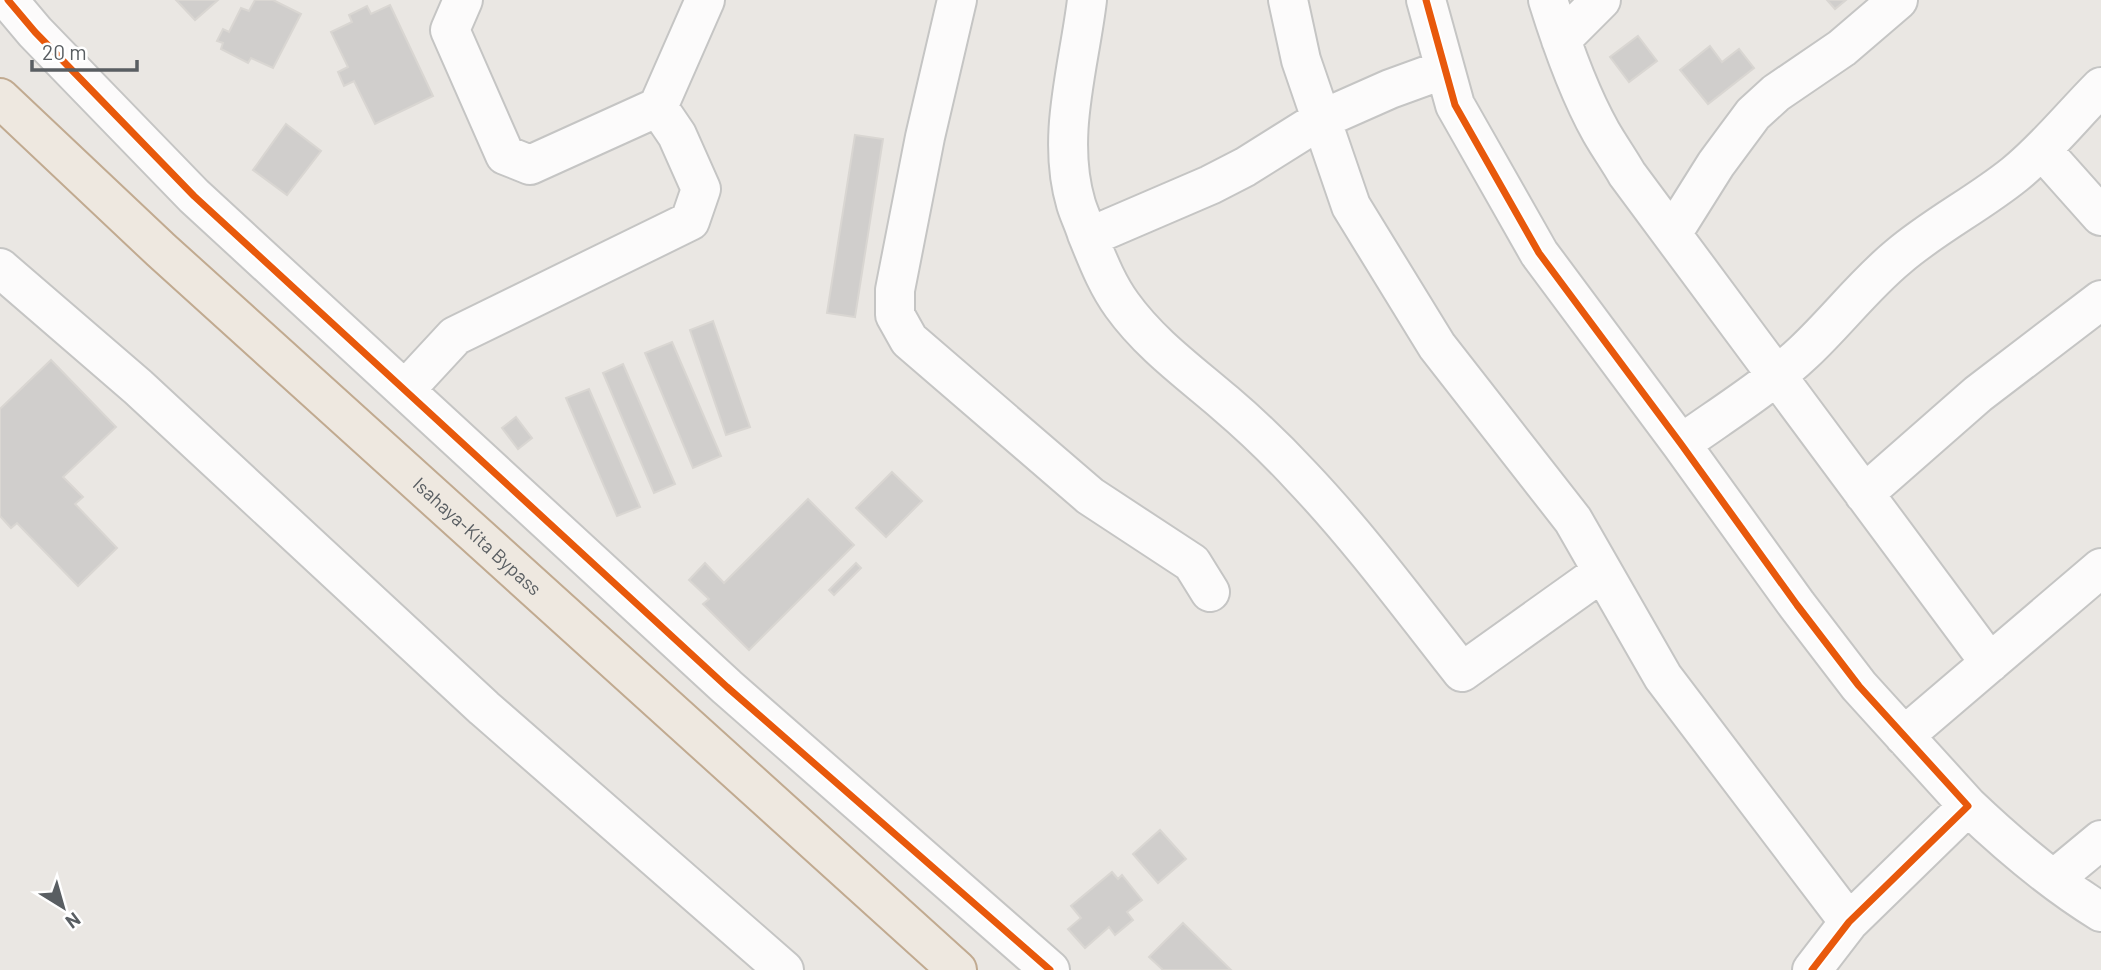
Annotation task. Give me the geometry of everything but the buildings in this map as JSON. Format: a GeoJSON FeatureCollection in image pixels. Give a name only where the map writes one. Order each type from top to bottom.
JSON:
{"type":"FeatureCollection","features":[{"type":"Feature","properties":{"kind":"highway","name":"Isahaya-Kita Bypass"},"geometry":{"type":"LineString","coordinates":[[0,98],[171,259],[957,970]]}},
{"type":"Feature","properties":{"kind":"street"},"geometry":{"type":"LineString","coordinates":[[8,0],[35,32],[194,196],[727,687],[1050,970]]}},
{"type":"Feature","properties":{"kind":"street"},"geometry":{"type":"LineString","coordinates":[[463,0],[450,30],[505,155],[530,164],[658,107],[705,0]]}},
{"type":"Feature","properties":{"kind":"street"},"geometry":{"type":"LineString","coordinates":[[957,0],[925,137],[895,290],[895,316],[909,341],[1090,496],[1192,564],[1210,592]]}},
{"type":"Feature","properties":{"kind":"street"},"geometry":{"type":"LineString","coordinates":[[1087,0],[1069,125],[1069,164],[1075,204],[1105,277],[1122,305],[1144,332],[1172,360],[1264,437],[1302,476],[1340,519],[1462,672],[1602,572]]}},
{"type":"Feature","properties":{"kind":"street"},"geometry":{"type":"LineString","coordinates":[[1288,0],[1301,60],[1351,206],[1437,346],[1573,520],[1663,677],[1849,922]]}},
{"type":"Feature","properties":{"kind":"street"},"geometry":{"type":"LineString","coordinates":[[1426,0],[1455,105],[1539,253],[1797,605],[1860,686],[1968,806],[2015,850],[2101,912]]}},
{"type":"Feature","properties":{"kind":"street"},"geometry":{"type":"LineString","coordinates":[[1548,0],[1577,82],[1601,131],[1627,174],[1990,663]]}},
{"type":"Feature","properties":{"kind":"street"},"geometry":{"type":"LineString","coordinates":[[1561,40],[1601,0]]}},
{"type":"Feature","properties":{"kind":"street"},"geometry":{"type":"LineString","coordinates":[[1672,234],[1716,164],[1752,114],[1776,93],[1842,48],[1898,0]]}},
{"type":"Feature","properties":{"kind":"street"},"geometry":{"type":"LineString","coordinates":[[1089,237],[1210,185],[1245,167],[1321,120],[1390,89],[1445,69]]}},
{"type":"Feature","properties":{"kind":"street"},"geometry":{"type":"LineString","coordinates":[[1681,444],[1777,377],[1896,258],[1982,198],[2042,150],[2101,87]]}},
{"type":"Feature","properties":{"kind":"street"},"geometry":{"type":"LineString","coordinates":[[405,390],[455,336],[690,221],[701,189],[677,135],[658,107]]}},
{"type":"Feature","properties":{"kind":"street"},"geometry":{"type":"LineString","coordinates":[[2042,150],[2101,216]]}},
{"type":"Feature","properties":{"kind":"street"},"geometry":{"type":"LineString","coordinates":[[0,268],[138,387],[484,708],[785,970]]}},
{"type":"Feature","properties":{"kind":"street"},"geometry":{"type":"LineString","coordinates":[[1864,494],[1978,394],[2101,300]]}},
{"type":"Feature","properties":{"kind":"street"},"geometry":{"type":"LineString","coordinates":[[1905,736],[2101,568]]}},
{"type":"Feature","properties":{"kind":"street"},"geometry":{"type":"LineString","coordinates":[[1812,970],[1849,922],[1968,806]]}},
{"type":"Feature","properties":{"kind":"street"},"geometry":{"type":"LineString","coordinates":[[2054,879],[2101,840]]}},
{"type":"Feature","properties":{"kind":"cycle path"},"geometry":{"type":"LineString","coordinates":[[8,0],[35,32],[194,196],[727,687],[1050,970]]}},
{"type":"Feature","properties":{"kind":"cycle path"},"geometry":{"type":"LineString","coordinates":[[1426,0],[1455,105],[1539,253],[1859,686],[1968,806],[1849,922],[1812,970]]}}]}
